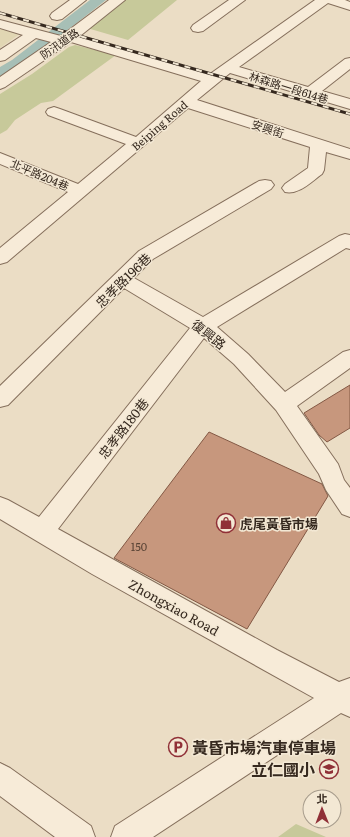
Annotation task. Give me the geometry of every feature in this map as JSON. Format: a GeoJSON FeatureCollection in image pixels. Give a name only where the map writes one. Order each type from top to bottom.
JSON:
{"type":"FeatureCollection","features":[{"type":"Feature","properties":{"kind":"street"},"geometry":{"type":"LineString","coordinates":[[57,16],[79,0]]}},
{"type":"Feature","properties":{"kind":"street","name":"防汛道路"},"geometry":{"type":"LineString","coordinates":[[0,84],[118,0]]}},
{"type":"Feature","properties":{"kind":"street"},"geometry":{"type":"LineString","coordinates":[[198,28],[238,0]]}},
{"type":"Feature","properties":{"kind":"street","name":"Beiping Road"},"geometry":{"type":"LineString","coordinates":[[0,258],[138,144],[212,79],[324,0]]}},
{"type":"Feature","properties":{"kind":"street"},"geometry":{"type":"LineString","coordinates":[[332,0],[350,6]]}},
{"type":"Feature","properties":{"kind":"street"},"geometry":{"type":"LineString","coordinates":[[0,24],[65,39],[212,79]]}},
{"type":"Feature","properties":{"kind":"street"},"geometry":{"type":"LineString","coordinates":[[0,57],[34,33]]}},
{"type":"Feature","properties":{"kind":"street"},"geometry":{"type":"LineString","coordinates":[[310,93],[350,62]]}},
{"type":"Feature","properties":{"kind":"street","name":"林森路一段614巷"},"geometry":{"type":"LineString","coordinates":[[228,68],[350,104]]}},
{"type":"Feature","properties":{"kind":"street","name":"安興街"},"geometry":{"type":"LineString","coordinates":[[186,102],[350,154]]}},
{"type":"Feature","properties":{"kind":"street"},"geometry":{"type":"LineString","coordinates":[[54,112],[138,144]]}},
{"type":"Feature","properties":{"kind":"street"},"geometry":{"type":"LineString","coordinates":[[291,188],[316,170],[319,144]]}},
{"type":"Feature","properties":{"kind":"street","name":"北平路204巷"},"geometry":{"type":"LineString","coordinates":[[0,158],[81,191]]}},
{"type":"Feature","properties":{"kind":"street","name":"忠孝路196巷"},"geometry":{"type":"LineString","coordinates":[[0,399],[146,255],[265,185]]}},
{"type":"Feature","properties":{"kind":"street"},"geometry":{"type":"LineString","coordinates":[[203,326],[345,240],[350,243]]}},
{"type":"Feature","properties":{"kind":"street","name":"復興路"},"geometry":{"type":"LineString","coordinates":[[122,279],[203,326],[241,359],[284,404],[330,471],[334,483],[350,507]]}},
{"type":"Feature","properties":{"kind":"street","name":"忠孝路180巷"},"geometry":{"type":"LineString","coordinates":[[43,530],[203,326]]}},
{"type":"Feature","properties":{"kind":"street"},"geometry":{"type":"LineString","coordinates":[[284,404],[350,357]]}},
{"type":"Feature","properties":{"kind":"street","name":"Zhongxiao Road"},"geometry":{"type":"LineString","coordinates":[[0,506],[43,530],[108,570],[347,698]]}},
{"type":"Feature","properties":{"kind":"street"},"geometry":{"type":"LineString","coordinates":[[126,837],[347,698]]}},
{"type":"Feature","properties":{"kind":"street"},"geometry":{"type":"LineString","coordinates":[[0,778],[80,837]]}},
{"type":"Feature","properties":{"kind":"shaded area"},"geometry":{"type":"Polygon","coordinates":[[[0,27],[21,33],[0,48],[0,27]]]}},
{"type":"Feature","properties":{"kind":"green space"},"geometry":{"type":"Polygon","coordinates":[[[125,0],[177,0],[128,40],[87,28],[125,0]]]}},
{"type":"Feature","properties":{"kind":"green space"},"geometry":{"type":"Polygon","coordinates":[[[75,45],[116,55],[53,101],[41,103],[15,120],[7,130],[0,134],[0,94],[32,74],[69,47],[75,45]]]}},
{"type":"Feature","properties":{"kind":"green space"},"geometry":{"type":"Polygon","coordinates":[[[296,824],[302,827],[302,829],[308,829],[326,837],[278,837],[296,824]]]}},
{"type":"Feature","properties":{"kind":"building"},"geometry":{"type":"Polygon","coordinates":[[[350,385],[350,428],[327,442],[319,435],[304,413],[350,385]]]}},
{"type":"Feature","properties":{"kind":"building","name":"虎尾黃昏市場"},"geometry":{"type":"Polygon","coordinates":[[[209,432],[322,484],[328,496],[247,629],[114,558],[209,432]]]}},
{"type":"Feature","properties":{"kind":"waterway"},"geometry":{"type":"LineString","coordinates":[[0,73],[17,63],[99,0]]}},
{"type":"Feature","properties":{"kind":"railway"},"geometry":{"type":"LineString","coordinates":[[0,13],[350,114]]}},
{"type":"Feature","properties":{"kind":"place","name":"虎尾黃昏市場"},"geometry":{"type":"Point","coordinates":[226,523]}},
{"type":"Feature","properties":{"kind":"place","name":"黃昏市場汽車停車場"},"geometry":{"type":"Point","coordinates":[178,747]}},
{"type":"Feature","properties":{"kind":"place","name":"立仁國小"},"geometry":{"type":"Point","coordinates":[329,769]}}]}
